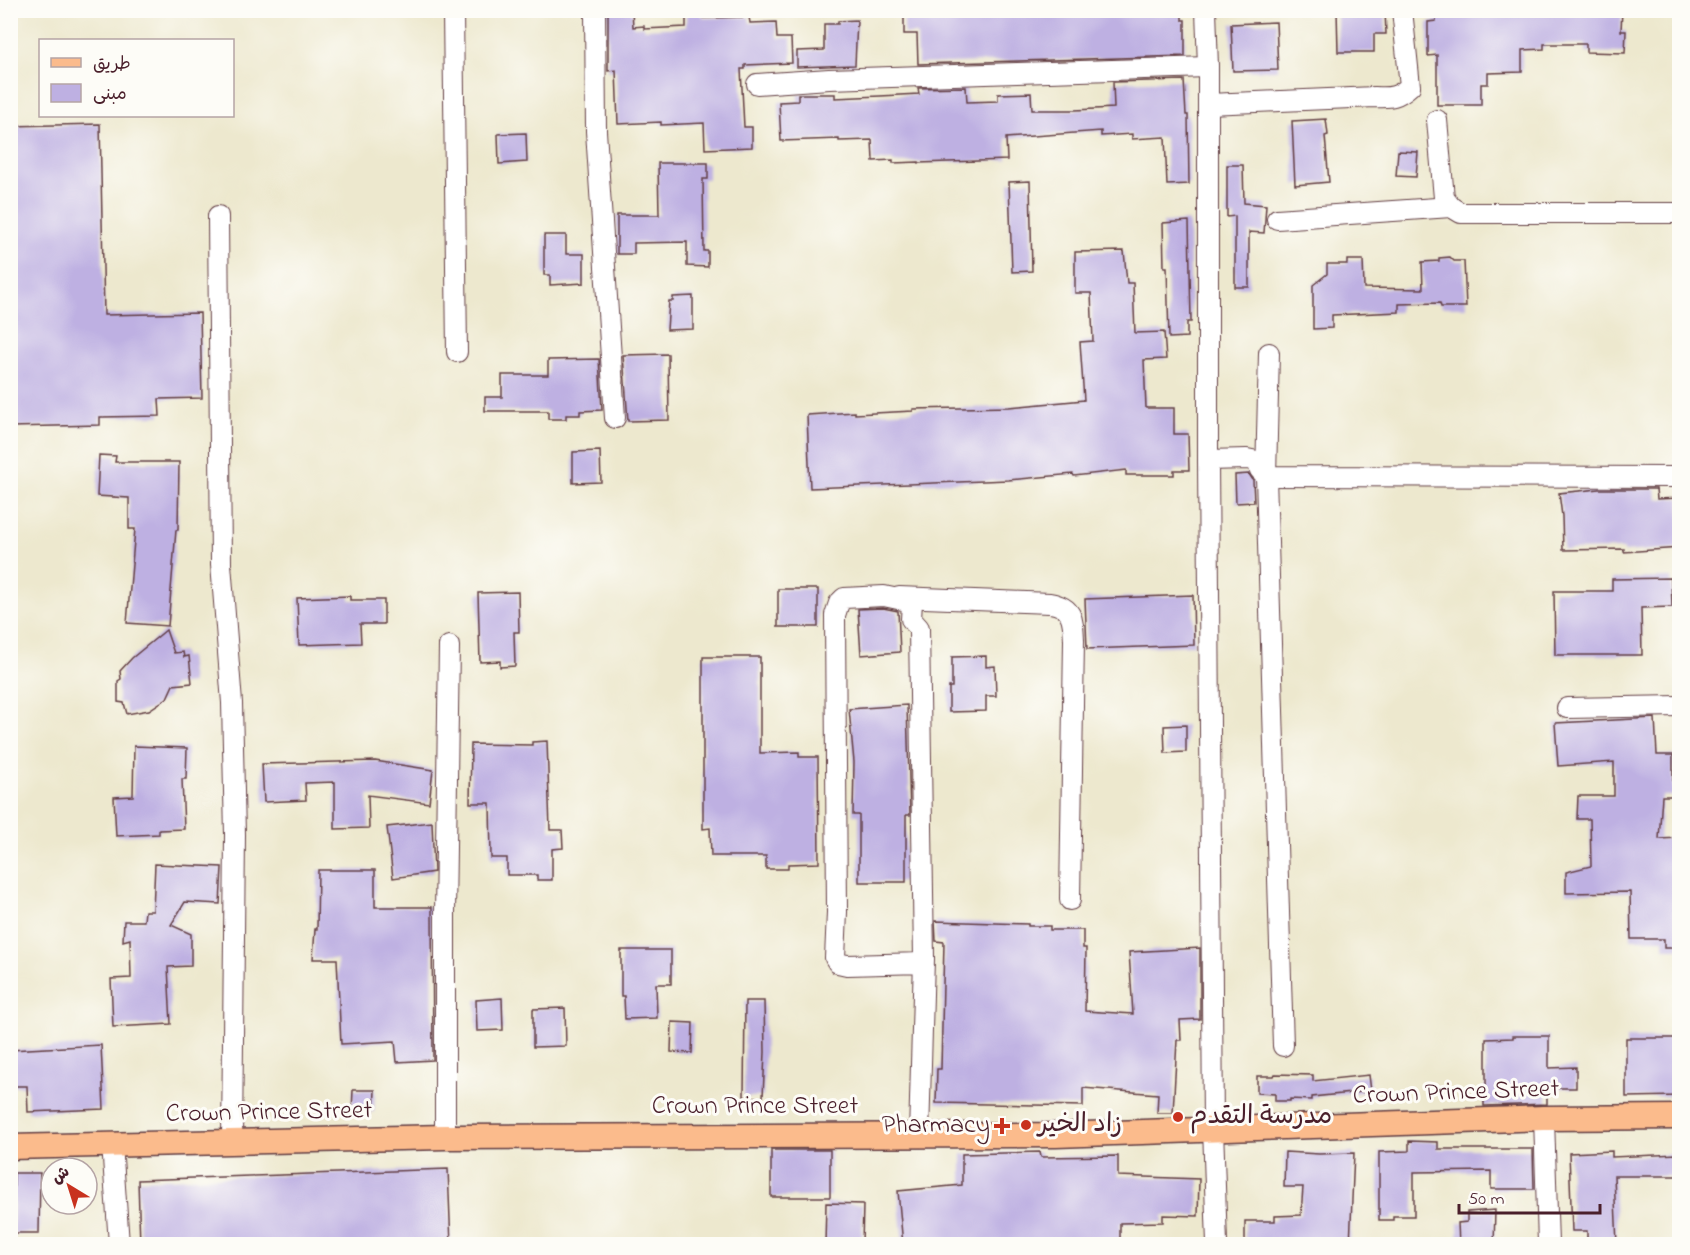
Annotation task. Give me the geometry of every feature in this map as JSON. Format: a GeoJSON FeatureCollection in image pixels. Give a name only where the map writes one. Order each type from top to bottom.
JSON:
{"type":"FeatureCollection","features":[{"type":"Feature","properties":{"kind":"main road","name":"Crown Prince Street"},"geometry":{"type":"LineString","coordinates":[[10,1147],[445,1137],[1056,1135],[1544,1118],[1680,1117]]}},
{"type":"Feature","properties":{"kind":"street"},"geometry":{"type":"LineString","coordinates":[[453,10],[458,352]]}},
{"type":"Feature","properties":{"kind":"street"},"geometry":{"type":"LineString","coordinates":[[595,10],[596,131],[615,418]]}},
{"type":"Feature","properties":{"kind":"street"},"geometry":{"type":"LineString","coordinates":[[1206,10],[1213,1128],[1217,1245]]}},
{"type":"Feature","properties":{"kind":"street"},"geometry":{"type":"LineString","coordinates":[[1208,104],[1390,98],[1400,95],[1410,86],[1402,10]]}},
{"type":"Feature","properties":{"kind":"street"},"geometry":{"type":"LineString","coordinates":[[757,84],[841,78],[1208,67]]}},
{"type":"Feature","properties":{"kind":"street"},"geometry":{"type":"LineString","coordinates":[[1437,120],[1443,198],[1461,213],[1680,213]]}},
{"type":"Feature","properties":{"kind":"street"},"geometry":{"type":"LineString","coordinates":[[1276,219],[1451,207]]}},
{"type":"Feature","properties":{"kind":"street"},"geometry":{"type":"LineString","coordinates":[[218,216],[221,564],[232,703],[235,835],[232,1141]]}},
{"type":"Feature","properties":{"kind":"street"},"geometry":{"type":"LineString","coordinates":[[1269,353],[1266,476],[1283,1046]]}},
{"type":"Feature","properties":{"kind":"street"},"geometry":{"type":"LineString","coordinates":[[1208,460],[1257,461],[1260,470],[1266,476],[1680,477]]}},
{"type":"Feature","properties":{"kind":"street"},"geometry":{"type":"LineString","coordinates":[[884,596],[912,602],[911,619],[919,628],[923,963],[919,1135]]}},
{"type":"Feature","properties":{"kind":"street"},"geometry":{"type":"LineString","coordinates":[[923,963],[847,965],[838,963],[835,958],[837,912],[836,615],[839,603],[844,598],[884,596],[1050,603],[1062,605],[1069,612],[1073,622],[1074,640],[1070,900]]}},
{"type":"Feature","properties":{"kind":"street"},"geometry":{"type":"LineString","coordinates":[[445,1137],[445,914],[449,646]]}},
{"type":"Feature","properties":{"kind":"street"},"geometry":{"type":"LineString","coordinates":[[1567,708],[1680,706]]}},
{"type":"Feature","properties":{"kind":"street"},"geometry":{"type":"LineString","coordinates":[[1544,1118],[1548,1245]]}},
{"type":"Feature","properties":{"kind":"street"},"geometry":{"type":"LineString","coordinates":[[112,1144],[119,1245]]}},
{"type":"Feature","properties":{"kind":"building"},"geometry":{"type":"Polygon","coordinates":[[[608,10],[632,10],[633,27],[644,26],[644,29],[686,27],[686,10],[702,10],[703,18],[749,17],[750,23],[776,22],[777,38],[791,38],[792,63],[745,65],[745,69],[741,69],[744,127],[752,127],[752,147],[705,149],[704,123],[618,124],[616,70],[608,71],[608,10]]]}},
{"type":"Feature","properties":{"kind":"building"},"geometry":{"type":"Polygon","coordinates":[[[904,10],[1182,10],[1182,20],[1185,20],[1185,56],[918,64],[917,34],[904,34],[904,10]]]}},
{"type":"Feature","properties":{"kind":"building"},"geometry":{"type":"Polygon","coordinates":[[[1337,10],[1385,10],[1386,34],[1374,34],[1374,52],[1338,52],[1337,10]]]}},
{"type":"Feature","properties":{"kind":"building"},"geometry":{"type":"Polygon","coordinates":[[[1526,10],[1622,10],[1621,31],[1626,31],[1625,53],[1586,52],[1586,44],[1544,44],[1544,49],[1522,50],[1522,72],[1488,73],[1488,84],[1481,84],[1481,105],[1437,105],[1437,55],[1428,56],[1428,22],[1436,21],[1436,12],[1493,11],[1493,13],[1526,12],[1526,10]]]}},
{"type":"Feature","properties":{"kind":"building"},"geometry":{"type":"Polygon","coordinates":[[[857,20],[855,65],[797,67],[797,51],[824,50],[824,24],[857,20]]]}},
{"type":"Feature","properties":{"kind":"building"},"geometry":{"type":"Polygon","coordinates":[[[1276,22],[1278,70],[1233,71],[1231,24],[1276,22]]]}},
{"type":"Feature","properties":{"kind":"building"},"geometry":{"type":"Polygon","coordinates":[[[1184,80],[1186,115],[1188,115],[1189,184],[1167,185],[1165,137],[1132,139],[1132,134],[1101,136],[1101,131],[1006,138],[1007,160],[919,163],[893,163],[893,160],[873,161],[872,140],[781,141],[779,102],[798,101],[798,94],[835,94],[835,98],[919,94],[918,88],[966,87],[967,102],[998,101],[998,94],[1031,93],[1032,110],[1075,110],[1114,108],[1113,82],[1184,80]]]}},
{"type":"Feature","properties":{"kind":"building"},"geometry":{"type":"Polygon","coordinates":[[[1326,119],[1328,135],[1325,136],[1329,182],[1295,185],[1292,121],[1326,119]]]}},
{"type":"Feature","properties":{"kind":"building"},"geometry":{"type":"Polygon","coordinates":[[[100,124],[104,315],[200,313],[202,398],[159,399],[160,416],[100,417],[100,425],[10,427],[10,126],[100,124]]]}},
{"type":"Feature","properties":{"kind":"building"},"geometry":{"type":"Polygon","coordinates":[[[526,133],[527,162],[499,164],[498,134],[526,133]]]}},
{"type":"Feature","properties":{"kind":"building"},"geometry":{"type":"Polygon","coordinates":[[[1398,151],[1418,152],[1416,177],[1396,176],[1398,151]]]}},
{"type":"Feature","properties":{"kind":"building"},"geometry":{"type":"Polygon","coordinates":[[[658,163],[708,163],[708,179],[703,179],[704,251],[708,251],[708,267],[687,266],[687,242],[634,243],[634,254],[617,254],[617,215],[659,215],[658,163]]]}},
{"type":"Feature","properties":{"kind":"building"},"geometry":{"type":"Polygon","coordinates":[[[1227,165],[1243,165],[1244,203],[1266,205],[1264,233],[1249,232],[1249,287],[1235,287],[1235,216],[1227,217],[1227,165]]]}},
{"type":"Feature","properties":{"kind":"building"},"geometry":{"type":"Polygon","coordinates":[[[1030,181],[1032,271],[1012,272],[1009,182],[1030,181]]]}},
{"type":"Feature","properties":{"kind":"building"},"geometry":{"type":"Polygon","coordinates":[[[1189,221],[1191,322],[1187,322],[1187,337],[1169,338],[1163,223],[1189,221]]]}},
{"type":"Feature","properties":{"kind":"building"},"geometry":{"type":"Polygon","coordinates":[[[544,235],[566,235],[566,254],[584,254],[584,283],[550,285],[550,275],[544,275],[544,235]]]}},
{"type":"Feature","properties":{"kind":"building"},"geometry":{"type":"Polygon","coordinates":[[[1124,251],[1127,283],[1133,283],[1135,333],[1164,332],[1166,359],[1144,360],[1146,408],[1174,408],[1174,434],[1188,434],[1189,470],[1174,470],[1174,475],[1126,475],[1126,470],[1008,480],[810,488],[807,415],[913,411],[913,409],[1009,407],[1084,400],[1080,342],[1093,341],[1091,293],[1075,293],[1075,252],[1124,251]]]}},
{"type":"Feature","properties":{"kind":"building"},"geometry":{"type":"Polygon","coordinates":[[[1450,257],[1454,261],[1464,261],[1466,307],[1441,307],[1440,303],[1399,304],[1399,312],[1332,315],[1332,328],[1313,329],[1313,285],[1327,274],[1327,264],[1347,264],[1347,260],[1363,260],[1364,288],[1423,289],[1422,262],[1439,261],[1439,258],[1450,257]]]}},
{"type":"Feature","properties":{"kind":"building"},"geometry":{"type":"Polygon","coordinates":[[[693,296],[693,329],[667,330],[669,301],[673,301],[673,297],[693,296]]]}},
{"type":"Feature","properties":{"kind":"building"},"geometry":{"type":"Polygon","coordinates":[[[668,354],[669,420],[628,421],[623,355],[668,354]]]}},
{"type":"Feature","properties":{"kind":"building"},"geometry":{"type":"Polygon","coordinates":[[[599,359],[602,410],[580,411],[580,415],[566,415],[566,419],[548,419],[548,411],[485,411],[485,397],[502,397],[502,375],[548,375],[548,360],[599,359]]]}},
{"type":"Feature","properties":{"kind":"building"},"geometry":{"type":"Polygon","coordinates":[[[600,451],[601,482],[573,483],[573,452],[600,451]]]}},
{"type":"Feature","properties":{"kind":"building"},"geometry":{"type":"Polygon","coordinates":[[[99,455],[116,456],[115,462],[179,462],[178,530],[176,530],[168,626],[127,623],[135,529],[129,529],[129,498],[97,496],[99,455]]]}},
{"type":"Feature","properties":{"kind":"building"},"geometry":{"type":"Polygon","coordinates":[[[1249,474],[1253,480],[1254,502],[1236,503],[1235,475],[1249,474]]]}},
{"type":"Feature","properties":{"kind":"building"},"geometry":{"type":"Polygon","coordinates":[[[1599,489],[1656,489],[1657,499],[1680,498],[1680,548],[1624,552],[1624,549],[1563,550],[1559,493],[1599,489]]]}},
{"type":"Feature","properties":{"kind":"building"},"geometry":{"type":"Polygon","coordinates":[[[1671,578],[1672,607],[1641,608],[1642,655],[1555,655],[1554,591],[1612,591],[1612,579],[1671,578]]]}},
{"type":"Feature","properties":{"kind":"building"},"geometry":{"type":"Polygon","coordinates":[[[778,589],[818,589],[818,627],[778,627],[778,589]]]}},
{"type":"Feature","properties":{"kind":"building"},"geometry":{"type":"Polygon","coordinates":[[[518,592],[519,632],[514,632],[515,666],[500,667],[500,661],[480,662],[478,593],[518,592]]]}},
{"type":"Feature","properties":{"kind":"building"},"geometry":{"type":"Polygon","coordinates":[[[1193,595],[1194,645],[1087,649],[1085,599],[1193,595]]]}},
{"type":"Feature","properties":{"kind":"building"},"geometry":{"type":"Polygon","coordinates":[[[350,596],[350,600],[384,600],[384,624],[360,624],[361,643],[299,645],[297,598],[350,596]]]}},
{"type":"Feature","properties":{"kind":"building"},"geometry":{"type":"Polygon","coordinates":[[[883,608],[898,611],[900,652],[861,655],[858,609],[883,608]]]}},
{"type":"Feature","properties":{"kind":"building"},"geometry":{"type":"Polygon","coordinates":[[[166,630],[174,653],[183,652],[184,657],[189,656],[192,683],[173,685],[167,698],[149,710],[127,714],[124,703],[118,702],[120,671],[166,630]]]}},
{"type":"Feature","properties":{"kind":"building"},"geometry":{"type":"Polygon","coordinates":[[[986,656],[986,667],[995,666],[996,696],[986,696],[986,711],[949,712],[952,657],[986,656]]]}},
{"type":"Feature","properties":{"kind":"building"},"geometry":{"type":"Polygon","coordinates":[[[703,657],[760,657],[760,753],[799,752],[799,757],[818,757],[819,863],[788,864],[788,869],[766,869],[766,856],[711,856],[710,828],[703,829],[703,657]]]}},
{"type":"Feature","properties":{"kind":"building"},"geometry":{"type":"Polygon","coordinates":[[[907,705],[910,815],[906,815],[906,882],[859,882],[859,815],[853,815],[854,762],[849,709],[907,705]]]}},
{"type":"Feature","properties":{"kind":"building"},"geometry":{"type":"Polygon","coordinates":[[[1655,718],[1657,755],[1673,755],[1673,796],[1662,796],[1659,839],[1680,838],[1680,948],[1664,948],[1664,939],[1631,939],[1630,892],[1566,893],[1566,872],[1591,866],[1590,819],[1577,819],[1578,796],[1614,796],[1614,762],[1558,766],[1555,723],[1655,718]]]}},
{"type":"Feature","properties":{"kind":"building"},"geometry":{"type":"Polygon","coordinates":[[[1186,725],[1186,752],[1165,753],[1164,726],[1186,725]]]}},
{"type":"Feature","properties":{"kind":"building"},"geometry":{"type":"Polygon","coordinates":[[[547,741],[550,830],[562,830],[563,848],[552,849],[552,880],[537,880],[537,875],[507,875],[507,858],[491,858],[490,803],[470,803],[471,744],[532,745],[532,742],[547,741]]]}},
{"type":"Feature","properties":{"kind":"building"},"geometry":{"type":"Polygon","coordinates":[[[134,746],[187,748],[186,779],[182,779],[184,829],[159,830],[159,834],[116,836],[114,797],[133,796],[134,746]]]}},
{"type":"Feature","properties":{"kind":"building"},"geometry":{"type":"Polygon","coordinates":[[[375,761],[433,770],[429,803],[368,795],[369,828],[335,829],[335,782],[305,783],[306,800],[264,802],[262,764],[375,761]]]}},
{"type":"Feature","properties":{"kind":"building"},"geometry":{"type":"Polygon","coordinates":[[[432,822],[434,872],[393,878],[387,827],[432,822]]]}},
{"type":"Feature","properties":{"kind":"building"},"geometry":{"type":"Polygon","coordinates":[[[155,864],[222,867],[220,904],[185,902],[171,925],[191,934],[191,966],[168,967],[171,1024],[113,1027],[111,979],[131,978],[130,939],[123,941],[124,921],[144,921],[145,911],[153,911],[155,864]]]}},
{"type":"Feature","properties":{"kind":"building"},"geometry":{"type":"Polygon","coordinates":[[[318,870],[375,870],[375,907],[432,907],[433,1060],[397,1062],[395,1041],[341,1044],[337,959],[313,959],[315,929],[317,929],[318,870]]]}},
{"type":"Feature","properties":{"kind":"building"},"geometry":{"type":"Polygon","coordinates":[[[935,921],[1028,924],[1028,926],[1050,926],[1050,930],[1083,930],[1083,948],[1086,948],[1085,1011],[1133,1014],[1129,952],[1200,948],[1200,1019],[1180,1020],[1181,1040],[1177,1040],[1173,1113],[1157,1113],[1158,1094],[1083,1088],[1083,1106],[936,1103],[937,1069],[941,1069],[944,942],[936,941],[935,921]]]}},
{"type":"Feature","properties":{"kind":"building"},"geometry":{"type":"Polygon","coordinates":[[[621,950],[671,950],[671,984],[656,984],[657,1018],[625,1019],[624,996],[621,996],[621,950]]]}},
{"type":"Feature","properties":{"kind":"building"},"geometry":{"type":"Polygon","coordinates":[[[502,998],[503,1030],[477,1031],[476,1000],[502,998]]]}},
{"type":"Feature","properties":{"kind":"building"},"geometry":{"type":"Polygon","coordinates":[[[745,1001],[764,1001],[763,1097],[744,1097],[745,1001]]]}},
{"type":"Feature","properties":{"kind":"building"},"geometry":{"type":"Polygon","coordinates":[[[565,1008],[566,1046],[533,1047],[533,1009],[565,1008]]]}},
{"type":"Feature","properties":{"kind":"building"},"geometry":{"type":"Polygon","coordinates":[[[672,1022],[693,1023],[692,1053],[671,1052],[672,1022]]]}},
{"type":"Feature","properties":{"kind":"building"},"geometry":{"type":"Polygon","coordinates":[[[1513,1036],[1549,1036],[1549,1068],[1576,1067],[1576,1088],[1547,1088],[1547,1104],[1484,1106],[1486,1039],[1513,1038],[1513,1036]]]}},
{"type":"Feature","properties":{"kind":"building"},"geometry":{"type":"Polygon","coordinates":[[[1626,1038],[1680,1038],[1680,1096],[1626,1097],[1626,1038]]]}},
{"type":"Feature","properties":{"kind":"building"},"geometry":{"type":"Polygon","coordinates":[[[101,1045],[104,1109],[28,1112],[27,1086],[10,1086],[10,1050],[101,1045]]]}},
{"type":"Feature","properties":{"kind":"building"},"geometry":{"type":"Polygon","coordinates":[[[1275,1074],[1313,1075],[1313,1081],[1369,1075],[1371,1091],[1312,1097],[1312,1100],[1275,1101],[1275,1094],[1257,1093],[1257,1076],[1274,1076],[1275,1074]]]}},
{"type":"Feature","properties":{"kind":"building"},"geometry":{"type":"Polygon","coordinates":[[[353,1090],[375,1090],[374,1112],[352,1111],[353,1090]]]}},
{"type":"Feature","properties":{"kind":"building"},"geometry":{"type":"Polygon","coordinates":[[[1409,1141],[1438,1142],[1438,1149],[1533,1149],[1534,1189],[1491,1189],[1491,1171],[1414,1172],[1414,1216],[1393,1216],[1393,1220],[1379,1220],[1379,1152],[1409,1151],[1409,1141]]]}},
{"type":"Feature","properties":{"kind":"building"},"geometry":{"type":"Polygon","coordinates":[[[771,1150],[830,1150],[830,1197],[771,1197],[771,1150]]]}},
{"type":"Feature","properties":{"kind":"building"},"geometry":{"type":"Polygon","coordinates":[[[1612,1151],[1612,1157],[1678,1154],[1679,1176],[1614,1176],[1617,1245],[1587,1245],[1587,1231],[1572,1231],[1569,1153],[1612,1151]]]}},
{"type":"Feature","properties":{"kind":"building"},"geometry":{"type":"Polygon","coordinates":[[[1040,1152],[1041,1157],[1118,1156],[1118,1176],[1199,1179],[1198,1216],[1163,1215],[1163,1222],[1120,1223],[1120,1245],[1050,1245],[1050,1240],[903,1245],[898,1191],[962,1185],[962,1154],[1040,1152]]]}},
{"type":"Feature","properties":{"kind":"building"},"geometry":{"type":"Polygon","coordinates":[[[1285,1152],[1354,1153],[1350,1245],[1245,1245],[1245,1221],[1275,1221],[1275,1216],[1301,1215],[1303,1187],[1284,1187],[1285,1152]]]}},
{"type":"Feature","properties":{"kind":"building"},"geometry":{"type":"Polygon","coordinates":[[[448,1169],[451,1245],[140,1245],[138,1180],[448,1169]]]}},
{"type":"Feature","properties":{"kind":"building"},"geometry":{"type":"Polygon","coordinates":[[[14,1173],[39,1173],[39,1233],[13,1233],[14,1173]]]}},
{"type":"Feature","properties":{"kind":"building"},"geometry":{"type":"Polygon","coordinates":[[[826,1203],[863,1204],[862,1245],[825,1245],[826,1203]]]}},
{"type":"Feature","properties":{"kind":"building"},"geometry":{"type":"Polygon","coordinates":[[[1495,1210],[1494,1245],[1459,1245],[1458,1223],[1467,1222],[1467,1212],[1495,1210]]]}},
{"type":"Feature","properties":{"kind":"place","name":"مدرسة التقدم"},"geometry":{"type":"Point","coordinates":[1178,1117]}},
{"type":"Feature","properties":{"kind":"place","name":"زاد الخير"},"geometry":{"type":"Point","coordinates":[1026,1125]}},
{"type":"Feature","properties":{"kind":"place","name":"Pharmacy"},"geometry":{"type":"Point","coordinates":[1002,1126]}}]}
